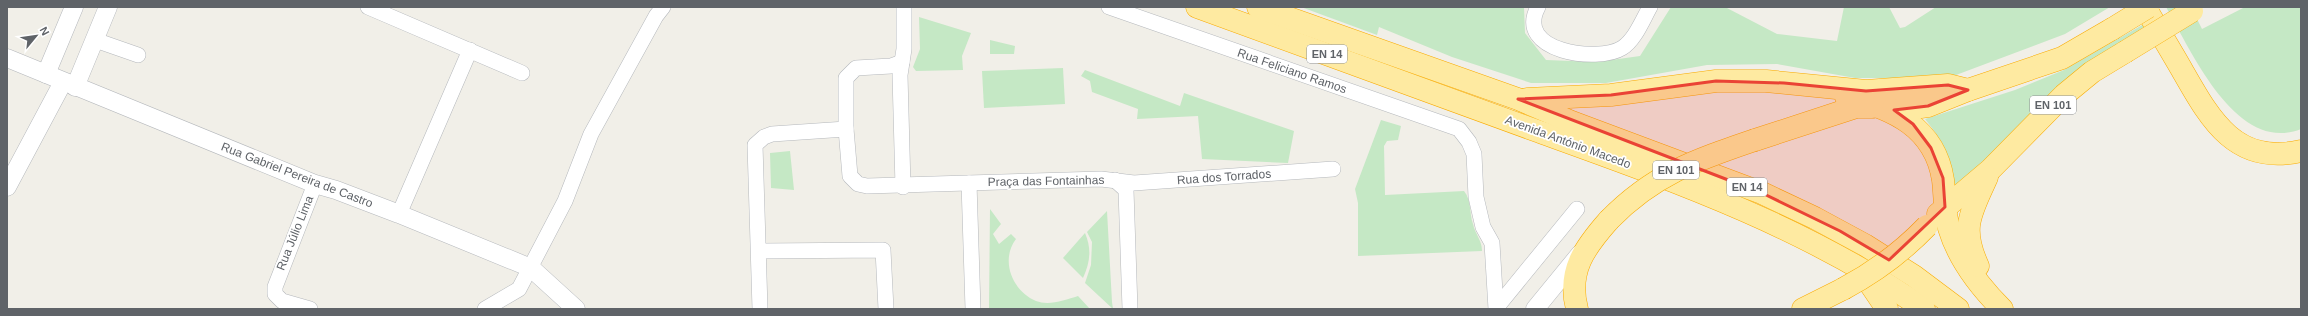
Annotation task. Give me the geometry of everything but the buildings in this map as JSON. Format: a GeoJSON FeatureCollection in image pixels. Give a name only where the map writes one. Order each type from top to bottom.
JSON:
{"type":"FeatureCollection","features":[{"type":"Feature","properties":{"kind":"highway","name":"Avenida António Macedo"},"geometry":{"type":"LineString","coordinates":[[1197,7],[1687,185],[1805,239],[1924,309]]}},
{"type":"Feature","properties":{"kind":"highway","name":"Avenida António Macedo"},"geometry":{"type":"LineString","coordinates":[[1258,7],[1518,99],[1572,122],[1719,176],[1814,218],[1866,245],[1914,276],[1958,309]]}},
{"type":"Feature","properties":{"kind":"highway"},"geometry":{"type":"LineString","coordinates":[[2145,7],[2198,100],[2217,127],[2241,144],[2259,153],[2285,155],[2301,151]]}},
{"type":"Feature","properties":{"kind":"highway","name":"EN 101"},"geometry":{"type":"LineString","coordinates":[[1577,309],[1573,289],[1574,276],[1578,262],[1586,247],[1636,194],[1666,175],[1697,160],[1856,107],[1883,109],[1928,106],[1968,90],[2062,58],[2148,7]]}},
{"type":"Feature","properties":{"kind":"highway"},"geometry":{"type":"LineString","coordinates":[[2157,7],[2209,97],[2227,118],[2245,131],[2264,140],[2284,141],[2301,138]]}},
{"type":"Feature","properties":{"kind":"highway","name":"EN 101"},"geometry":{"type":"LineString","coordinates":[[2006,309],[1978,267],[1969,248],[1968,231],[1973,204],[1990,170],[2064,95],[2092,72],[2198,8]]}},
{"type":"Feature","properties":{"kind":"highway"},"geometry":{"type":"LineString","coordinates":[[1518,99],[1611,95],[1716,81],[1766,81],[1800,86],[1866,91],[1948,85],[1968,90]]}},
{"type":"Feature","properties":{"kind":"highway"},"geometry":{"type":"LineString","coordinates":[[1800,86],[1862,100],[1913,124],[1931,148],[1943,178],[1945,207],[1949,229],[1959,253],[2002,309]]}},
{"type":"Feature","properties":{"kind":"highway"},"geometry":{"type":"LineString","coordinates":[[1803,309],[1879,269],[1907,246],[1945,207],[1990,170]]}},
{"type":"Feature","properties":{"kind":"highway"},"geometry":{"type":"LineString","coordinates":[[1858,269],[1868,279],[1887,309]]}},
{"type":"Feature","properties":{"kind":"street"},"geometry":{"type":"LineString","coordinates":[[46,74],[74,7]]}},
{"type":"Feature","properties":{"kind":"street"},"geometry":{"type":"LineString","coordinates":[[7,187],[95,40],[108,7]]}},
{"type":"Feature","properties":{"kind":"street"},"geometry":{"type":"LineString","coordinates":[[368,7],[470,50],[522,74]]}},
{"type":"Feature","properties":{"kind":"street"},"geometry":{"type":"LineString","coordinates":[[485,309],[519,289],[565,201],[591,134],[656,16],[663,7]]}},
{"type":"Feature","properties":{"kind":"street"},"geometry":{"type":"LineString","coordinates":[[903,187],[900,75],[904,49],[904,7]]}},
{"type":"Feature","properties":{"kind":"street","name":"Rua Feliciano Ramos"},"geometry":{"type":"LineString","coordinates":[[1109,7],[1459,129],[1469,142],[1474,154],[1476,197],[1483,227],[1492,243],[1497,308]]}},
{"type":"Feature","properties":{"kind":"street"},"geometry":{"type":"LineString","coordinates":[[1538,7],[1532,17],[1532,23],[1540,38],[1547,44],[1560,49],[1587,53],[1607,52],[1623,48],[1628,43],[1650,7]]}},
{"type":"Feature","properties":{"kind":"street"},"geometry":{"type":"LineString","coordinates":[[95,40],[138,55]]}},
{"type":"Feature","properties":{"kind":"street"},"geometry":{"type":"LineString","coordinates":[[399,214],[470,50]]}},
{"type":"Feature","properties":{"kind":"street","name":"Rua Gabriel Pereira de Castro"},"geometry":{"type":"LineString","coordinates":[[7,58],[315,184],[336,190],[399,214],[531,268],[576,309]]}},
{"type":"Feature","properties":{"kind":"street","name":"Praça das Fontainhas"},"geometry":{"type":"LineString","coordinates":[[902,62],[891,66],[856,68],[846,78],[846,129],[850,176],[858,184],[868,186],[903,187],[969,183],[1116,180],[1126,190],[1130,309]]}},
{"type":"Feature","properties":{"kind":"street"},"geometry":{"type":"LineString","coordinates":[[760,309],[755,145],[764,137],[772,134],[846,129]]}},
{"type":"Feature","properties":{"kind":"street","name":"Rua dos Torrados"},"geometry":{"type":"LineString","coordinates":[[1116,180],[1134,183],[1333,169]]}},
{"type":"Feature","properties":{"kind":"street"},"geometry":{"type":"LineString","coordinates":[[969,183],[973,309]]}},
{"type":"Feature","properties":{"kind":"street","name":"Rua Júlio Lima"},"geometry":{"type":"LineString","coordinates":[[310,309],[282,301],[275,294],[276,282],[315,184]]}},
{"type":"Feature","properties":{"kind":"street"},"geometry":{"type":"LineString","coordinates":[[1497,308],[1577,209]]}},
{"type":"Feature","properties":{"kind":"street"},"geometry":{"type":"LineString","coordinates":[[1535,309],[1586,247]]}},
{"type":"Feature","properties":{"kind":"street"},"geometry":{"type":"LineString","coordinates":[[759,251],[883,250],[886,309]]}},
{"type":"Feature","properties":{"kind":"highlighted area"},"geometry":{"type":"Polygon","coordinates":[[[1716,81],[1784,83],[1866,91],[1948,85],[1968,90],[1928,106],[1894,110],[1913,124],[1931,148],[1943,178],[1945,207],[1889,260],[1840,231],[1762,193],[1518,99],[1611,95],[1716,81]]]}},
{"type":"Feature","properties":{"kind":"green space"},"geometry":{"type":"Polygon","coordinates":[[[1301,7],[1524,7],[1525,33],[1546,60],[1597,62],[1640,56],[1671,7],[1725,7],[1777,34],[1837,41],[1844,7],[1889,7],[1900,28],[1905,27],[1936,7],[2110,7],[2065,34],[1956,75],[1925,78],[1855,78],[1777,64],[1707,65],[1606,83],[1531,83],[1452,57],[1379,27],[1377,35],[1301,7]]]}},
{"type":"Feature","properties":{"kind":"green space"},"geometry":{"type":"Polygon","coordinates":[[[2166,7],[2191,7],[2202,29],[2245,7],[2301,7],[2301,129],[2278,133],[2256,127],[2236,113],[2218,94],[2188,48],[2166,7]]]}},
{"type":"Feature","properties":{"kind":"green space"},"geometry":{"type":"Polygon","coordinates":[[[919,17],[971,33],[962,56],[963,70],[916,71],[913,67],[920,49],[919,17]]]}},
{"type":"Feature","properties":{"kind":"green space"},"geometry":{"type":"Polygon","coordinates":[[[2144,24],[2147,31],[1953,196],[1951,172],[1947,154],[1939,138],[1925,119],[2015,90],[2064,70],[2144,24]]]}},
{"type":"Feature","properties":{"kind":"green space"},"geometry":{"type":"Polygon","coordinates":[[[990,40],[1015,46],[1014,54],[990,54],[990,40]]]}},
{"type":"Feature","properties":{"kind":"green space"},"geometry":{"type":"Polygon","coordinates":[[[1063,68],[1065,104],[984,108],[982,71],[1063,68]]]}},
{"type":"Feature","properties":{"kind":"green space"},"geometry":{"type":"Polygon","coordinates":[[[1085,70],[1180,106],[1184,93],[1294,131],[1288,163],[1202,159],[1198,116],[1137,119],[1138,109],[1092,92],[1090,81],[1081,76],[1085,70]]]}},
{"type":"Feature","properties":{"kind":"green space"},"geometry":{"type":"Polygon","coordinates":[[[1381,120],[1401,126],[1398,140],[1387,141],[1384,146],[1385,195],[1464,191],[1467,195],[1474,228],[1481,244],[1482,251],[1358,256],[1358,203],[1355,189],[1381,120]]]}},
{"type":"Feature","properties":{"kind":"green space"},"geometry":{"type":"Polygon","coordinates":[[[790,151],[794,190],[771,188],[770,153],[790,151]]]}},
{"type":"Feature","properties":{"kind":"green space"},"geometry":{"type":"Polygon","coordinates":[[[990,209],[1001,224],[993,234],[999,244],[1011,234],[1016,239],[1011,247],[1009,265],[1011,274],[1020,290],[1036,301],[1046,303],[1057,302],[1078,296],[1090,309],[989,309],[990,209]]]}},
{"type":"Feature","properties":{"kind":"green space"},"geometry":{"type":"Polygon","coordinates":[[[1107,211],[1113,309],[1085,283],[1091,265],[1092,242],[1087,232],[1107,211]]]}},
{"type":"Feature","properties":{"kind":"green space"},"geometry":{"type":"Polygon","coordinates":[[[1085,233],[1089,245],[1089,256],[1083,278],[1063,258],[1085,233]]]}}]}
